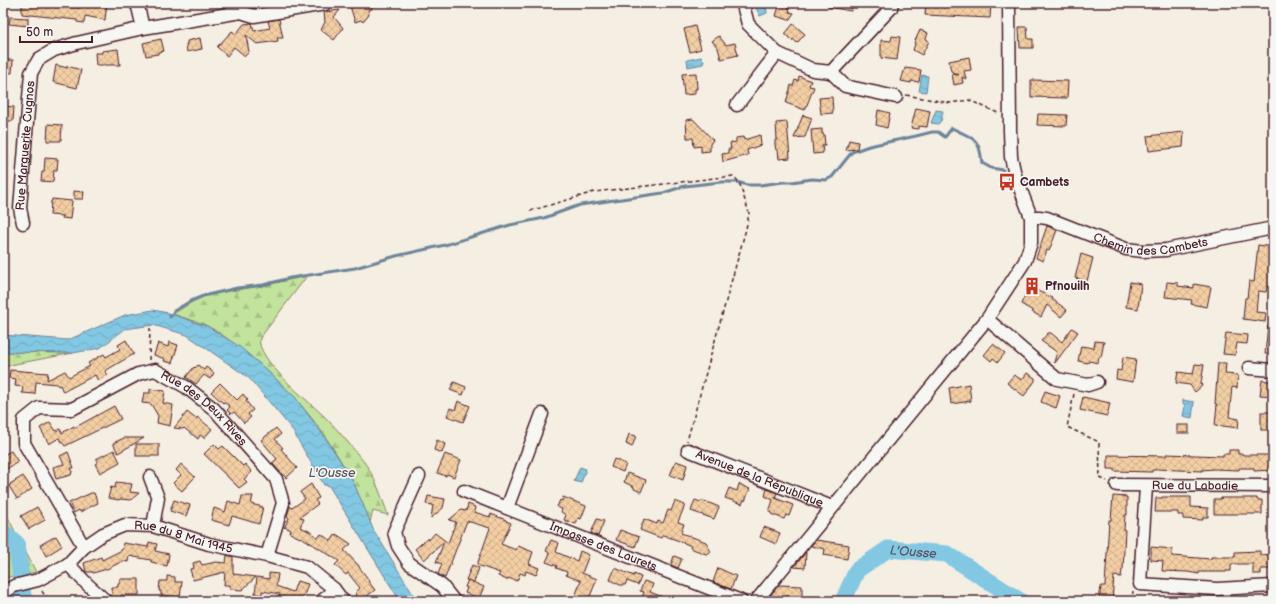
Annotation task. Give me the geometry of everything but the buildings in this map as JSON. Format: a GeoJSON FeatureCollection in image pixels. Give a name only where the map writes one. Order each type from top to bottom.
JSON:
{"type":"FeatureCollection","features":[{"type":"Feature","properties":{"kind":"street"},"geometry":{"type":"LineString","coordinates":[[135,3],[138,7],[144,28]]}},
{"type":"Feature","properties":{"kind":"street"},"geometry":{"type":"LineString","coordinates":[[746,3],[744,9],[748,24],[777,53],[813,70],[831,72],[845,86],[896,97]]}},
{"type":"Feature","properties":{"kind":"street"},"geometry":{"type":"LineString","coordinates":[[831,72],[891,8],[892,3]]}},
{"type":"Feature","properties":{"kind":"street"},"geometry":{"type":"LineString","coordinates":[[756,601],[987,319],[1025,261],[1031,243],[1030,217],[1015,175],[1012,157],[1010,119],[1009,3]]}},
{"type":"Feature","properties":{"kind":"street","name":"Rue Marguerite Cugnos"},"geometry":{"type":"LineString","coordinates":[[23,223],[20,208],[32,73],[39,59],[54,50],[77,43],[144,28],[241,12],[254,16],[325,4]]}},
{"type":"Feature","properties":{"kind":"street"},"geometry":{"type":"LineString","coordinates":[[737,105],[777,53]]}},
{"type":"Feature","properties":{"kind":"street","name":"Chemin des Cambets"},"geometry":{"type":"LineString","coordinates":[[1030,217],[1047,218],[1126,249],[1143,251],[1166,250],[1273,228]]}},
{"type":"Feature","properties":{"kind":"street"},"geometry":{"type":"LineString","coordinates":[[987,319],[1057,378],[1088,385],[1097,382]]}},
{"type":"Feature","properties":{"kind":"street"},"geometry":{"type":"LineString","coordinates":[[1249,368],[1273,370]]}},
{"type":"Feature","properties":{"kind":"street","name":"Rue des Deux Rives"},"geometry":{"type":"LineString","coordinates":[[84,547],[24,443],[24,420],[39,408],[72,409],[138,374],[155,370],[186,387],[214,409],[276,479],[283,503],[267,556]]}},
{"type":"Feature","properties":{"kind":"street"},"geometry":{"type":"LineString","coordinates":[[507,508],[542,414]]}},
{"type":"Feature","properties":{"kind":"street","name":"Avenue de la République"},"geometry":{"type":"LineString","coordinates":[[688,450],[832,507]]}},
{"type":"Feature","properties":{"kind":"street"},"geometry":{"type":"LineString","coordinates":[[419,476],[394,532],[398,546],[409,563],[442,586],[454,601]]}},
{"type":"Feature","properties":{"kind":"street"},"geometry":{"type":"LineString","coordinates":[[150,477],[158,498],[153,526]]}},
{"type":"Feature","properties":{"kind":"street","name":"Rue du Labadie"},"geometry":{"type":"LineString","coordinates":[[1117,485],[1273,486]]}},
{"type":"Feature","properties":{"kind":"street"},"geometry":{"type":"LineString","coordinates":[[1146,486],[1140,584],[1217,589],[1273,586]]}},
{"type":"Feature","properties":{"kind":"street","name":"Impasse des Laurets"},"geometry":{"type":"LineString","coordinates":[[464,491],[742,601]]}},
{"type":"Feature","properties":{"kind":"street","name":"Rue du 8 Mai 1945"},"geometry":{"type":"LineString","coordinates":[[3,593],[14,586],[36,581],[68,564],[84,547],[103,534],[125,525],[153,526],[209,544],[267,556],[307,567],[334,589],[343,601]]}},
{"type":"Feature","properties":{"kind":"street"},"geometry":{"type":"LineString","coordinates":[[68,564],[106,601]]}},
{"type":"Feature","properties":{"kind":"street"},"geometry":{"type":"LineString","coordinates":[[322,601],[334,589]]}},
{"type":"Feature","properties":{"kind":"path"},"geometry":{"type":"LineString","coordinates":[[896,97],[904,95],[950,103],[969,100],[1010,119]]}},
{"type":"Feature","properties":{"kind":"path"},"geometry":{"type":"LineString","coordinates":[[530,211],[594,192],[733,176],[739,182],[749,212],[746,229],[686,439],[688,450]]}},
{"type":"Feature","properties":{"kind":"path"},"geometry":{"type":"LineString","coordinates":[[149,372],[150,328]]}},
{"type":"Feature","properties":{"kind":"path"},"geometry":{"type":"LineString","coordinates":[[1077,383],[1066,427],[1099,442],[1100,478],[1117,485]]}},
{"type":"Feature","properties":{"kind":"path"},"geometry":{"type":"LineString","coordinates":[[36,581],[43,593],[51,601]]}},
{"type":"Feature","properties":{"kind":"green space"},"geometry":{"type":"Polygon","coordinates":[[[307,276],[260,338],[261,347],[266,357],[275,368],[297,392],[331,423],[364,462],[372,474],[388,515],[373,511],[370,522],[349,476],[336,453],[313,420],[288,391],[245,352],[221,334],[201,323],[173,314],[202,297],[307,276]]]}},
{"type":"Feature","properties":{"kind":"green space"},"geometry":{"type":"Polygon","coordinates":[[[3,352],[73,353],[10,365],[3,368],[3,352]]]}},
{"type":"Feature","properties":{"kind":"green space"},"geometry":{"type":"Polygon","coordinates":[[[3,508],[36,572],[3,578],[3,508]]]}},
{"type":"Feature","properties":{"kind":"water"},"geometry":{"type":"Polygon","coordinates":[[[757,3],[766,3],[764,7],[765,9],[766,8],[767,13],[760,16],[756,8],[757,3]]]}},
{"type":"Feature","properties":{"kind":"water"},"geometry":{"type":"Polygon","coordinates":[[[701,57],[704,60],[703,64],[688,67],[687,60],[701,57]]]}},
{"type":"Feature","properties":{"kind":"water"},"geometry":{"type":"Polygon","coordinates":[[[922,75],[928,76],[926,92],[919,91],[922,75]]]}},
{"type":"Feature","properties":{"kind":"water"},"geometry":{"type":"Polygon","coordinates":[[[936,110],[943,111],[941,121],[938,124],[931,123],[936,110]]]}},
{"type":"Feature","properties":{"kind":"water","name":"L'Ousse"},"geometry":{"type":"Polygon","coordinates":[[[153,310],[168,313],[207,326],[240,347],[295,397],[324,436],[351,477],[373,529],[417,601],[400,601],[329,486],[324,485],[291,428],[249,378],[187,335],[153,325],[125,329],[100,348],[73,353],[3,352],[3,335],[68,340],[125,315],[153,310]]]}},
{"type":"Feature","properties":{"kind":"water"},"geometry":{"type":"Polygon","coordinates":[[[1183,400],[1194,402],[1192,418],[1183,416],[1185,406],[1183,400]]]}},
{"type":"Feature","properties":{"kind":"water"},"geometry":{"type":"Polygon","coordinates":[[[580,467],[586,469],[581,483],[574,481],[580,467]]]}},
{"type":"Feature","properties":{"kind":"waterway"},"geometry":{"type":"LineString","coordinates":[[170,317],[174,311],[203,296],[237,288],[263,285],[290,278],[355,268],[396,256],[445,245],[510,225],[544,218],[580,205],[663,193],[685,186],[721,182],[737,182],[747,185],[760,185],[812,179],[826,180],[832,177],[852,152],[869,146],[932,132],[938,132],[945,137],[952,128],[975,141],[980,150],[982,163],[991,168],[1003,170]]}},
{"type":"Feature","properties":{"kind":"waterway"},"geometry":{"type":"LineString","coordinates":[[3,532],[17,544],[23,597],[26,601]]}},
{"type":"Feature","properties":{"kind":"waterway","name":"L'Ousse"},"geometry":{"type":"LineString","coordinates":[[843,601],[857,570],[888,549],[947,554],[1020,601]]}},
{"type":"Feature","properties":{"kind":"place","name":"Cambets"},"geometry":{"type":"Point","coordinates":[1007,182]}},
{"type":"Feature","properties":{"kind":"place","name":"Pfnouilh"},"geometry":{"type":"Point","coordinates":[1032,286]}}]}
